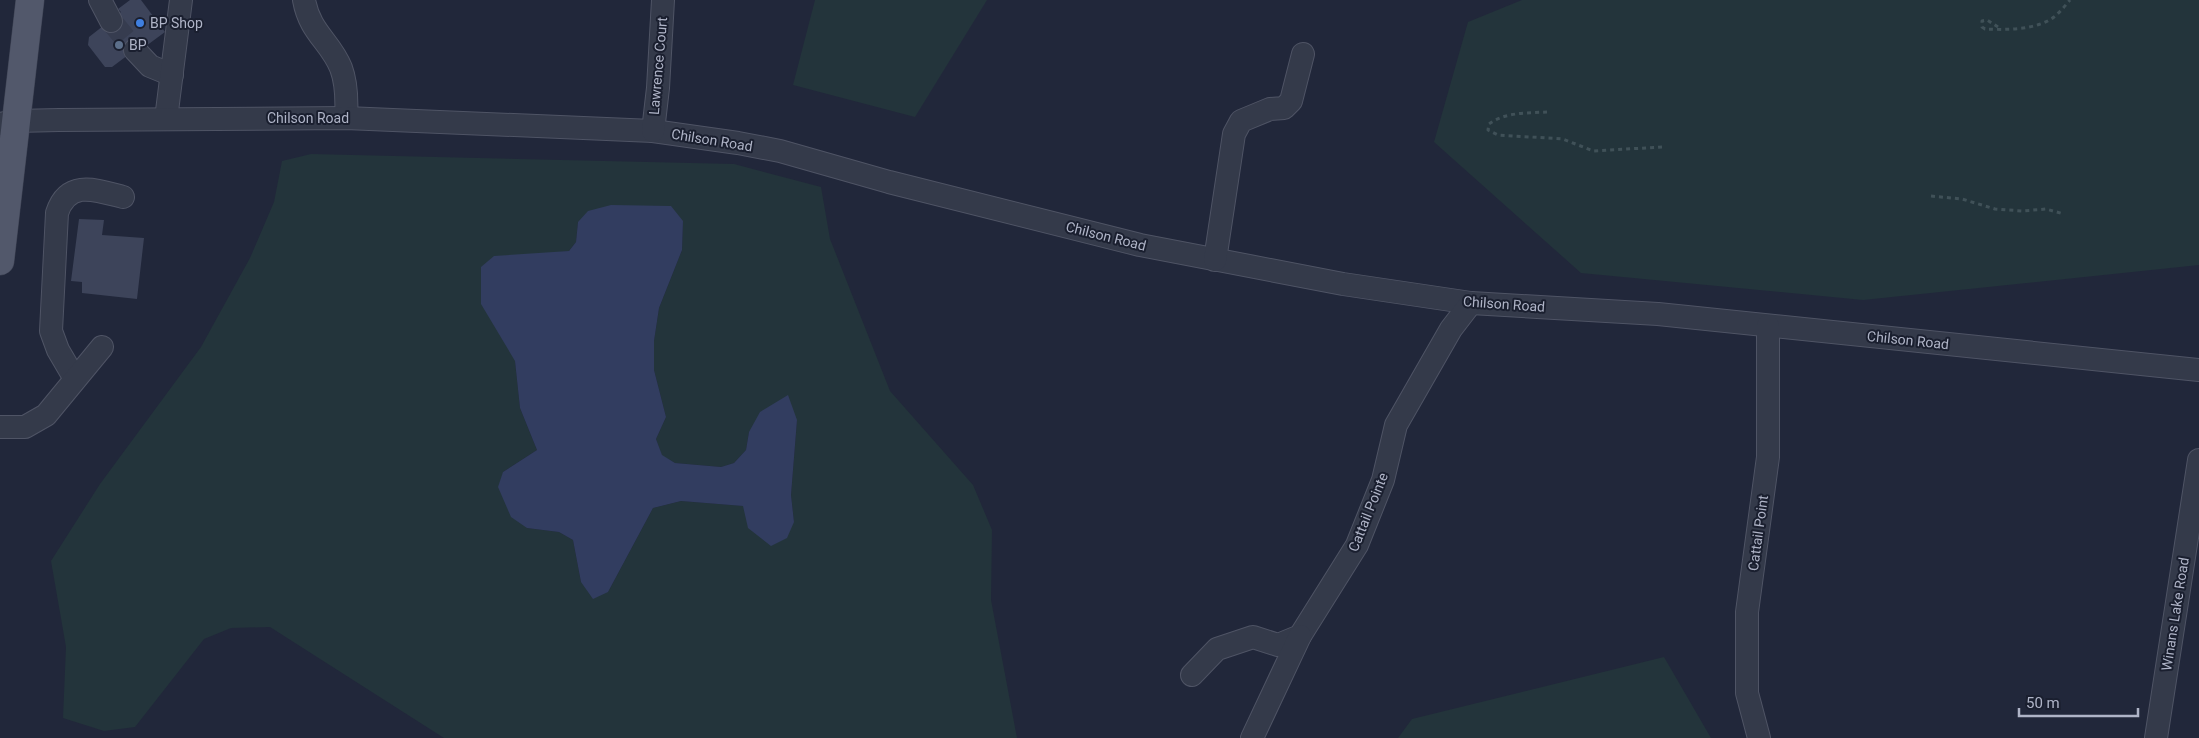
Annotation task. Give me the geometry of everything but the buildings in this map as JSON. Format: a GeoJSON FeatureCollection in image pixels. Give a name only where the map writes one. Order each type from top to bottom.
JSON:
{"type":"FeatureCollection","features":[{"type":"Feature","properties":{"kind":"main road"},"geometry":{"type":"LineString","coordinates":[[0,261],[5,120],[30,0]]}},
{"type":"Feature","properties":{"kind":"street"},"geometry":{"type":"LineString","coordinates":[[100,0],[111,21]]}},
{"type":"Feature","properties":{"kind":"street"},"geometry":{"type":"LineString","coordinates":[[166,119],[181,0]]}},
{"type":"Feature","properties":{"kind":"street"},"geometry":{"type":"LineString","coordinates":[[304,0],[306,12],[315,32],[341,68],[347,95],[346,118]]}},
{"type":"Feature","properties":{"kind":"street","name":"Lawrence Court"},"geometry":{"type":"LineString","coordinates":[[653,132],[658,88],[663,0]]}},
{"type":"Feature","properties":{"kind":"street"},"geometry":{"type":"LineString","coordinates":[[135,50],[150,66],[172,75]]}},
{"type":"Feature","properties":{"kind":"street"},"geometry":{"type":"LineString","coordinates":[[1215,260],[1234,134],[1241,121],[1270,109],[1284,108],[1292,101],[1303,54]]}},
{"type":"Feature","properties":{"kind":"street","name":"Chilson Road"},"geometry":{"type":"LineString","coordinates":[[5,120],[346,118],[653,132],[738,143],[780,152],[889,182],[1130,243],[1343,284],[1471,303],[1658,314],[2199,370]]}},
{"type":"Feature","properties":{"kind":"street"},"geometry":{"type":"LineString","coordinates":[[75,379],[58,350],[51,331],[57,213],[61,201],[74,190],[95,190],[123,197]]}},
{"type":"Feature","properties":{"kind":"street","name":"Cattail Pointe"},"geometry":{"type":"LineString","coordinates":[[1252,738],[1300,636],[1357,545],[1383,480],[1396,425],[1442,345],[1471,303]]}},
{"type":"Feature","properties":{"kind":"street","name":"Cattail Point"},"geometry":{"type":"LineString","coordinates":[[1759,738],[1747,693],[1747,612],[1768,458],[1768,326]]}},
{"type":"Feature","properties":{"kind":"street"},"geometry":{"type":"LineString","coordinates":[[0,427],[25,427],[46,415],[58,403],[102,347]]}},
{"type":"Feature","properties":{"kind":"street","name":"Winans Lake Road"},"geometry":{"type":"LineString","coordinates":[[2156,738],[2199,460]]}},
{"type":"Feature","properties":{"kind":"street"},"geometry":{"type":"LineString","coordinates":[[1192,675],[1217,649],[1253,638],[1278,646],[1300,636]]}},
{"type":"Feature","properties":{"kind":"path"},"geometry":{"type":"LineString","coordinates":[[1998,27],[1987,20],[1982,22],[1982,27],[1986,29],[2032,26],[2044,23],[2070,0]]}},
{"type":"Feature","properties":{"kind":"path"},"geometry":{"type":"LineString","coordinates":[[1547,112],[1524,112],[1495,119],[1489,124],[1488,130],[1498,135],[1562,139],[1593,151],[1662,147]]}},
{"type":"Feature","properties":{"kind":"path"},"geometry":{"type":"LineString","coordinates":[[1931,196],[1962,199],[1995,209],[2022,211],[2046,209],[2064,214]]}},
{"type":"Feature","properties":{"kind":"shaded area"},"geometry":{"type":"Polygon","coordinates":[[[815,0],[987,0],[915,117],[793,85],[815,0]]]}},
{"type":"Feature","properties":{"kind":"shaded area"},"geometry":{"type":"Polygon","coordinates":[[[1522,0],[2199,0],[2199,265],[1863,300],[1581,273],[1434,142],[1468,22],[1522,0]]]}},
{"type":"Feature","properties":{"kind":"shaded area"},"geometry":{"type":"Polygon","coordinates":[[[311,154],[734,164],[821,187],[830,239],[890,391],[973,485],[992,530],[991,600],[1017,738],[444,738],[270,627],[231,628],[204,639],[135,727],[104,731],[63,718],[66,647],[51,561],[100,484],[201,347],[250,258],[274,202],[282,161],[311,154]],[[683,221],[578,222],[576,242],[569,251],[543,254],[515,361],[520,408],[537,450],[503,472],[527,528],[559,532],[573,540],[581,582],[608,592],[653,508],[681,501],[744,506],[794,522],[791,495],[797,420],[749,432],[746,450],[734,463],[721,467],[675,463],[662,456],[656,439],[666,417],[654,370],[654,341],[659,308],[682,250],[683,221]]]}},
{"type":"Feature","properties":{"kind":"shaded area"},"geometry":{"type":"Polygon","coordinates":[[[1664,657],[1711,738],[1398,738],[1412,719],[1664,657]]]}},
{"type":"Feature","properties":{"kind":"water"},"geometry":{"type":"Polygon","coordinates":[[[611,205],[671,206],[683,221],[682,250],[659,308],[654,341],[654,370],[666,417],[656,439],[662,455],[675,463],[721,467],[734,463],[746,450],[749,432],[760,412],[788,395],[797,420],[791,495],[794,522],[787,538],[771,546],[748,528],[743,506],[681,501],[653,508],[608,592],[593,599],[581,582],[573,540],[559,532],[527,528],[511,517],[498,487],[503,472],[537,450],[520,408],[515,361],[481,304],[481,267],[494,256],[569,251],[576,242],[578,222],[588,211],[611,205]]]}},
{"type":"Feature","properties":{"kind":"tunnel"},"geometry":{"type":"LineString","coordinates":[[111,21],[135,50]]}},
{"type":"Feature","properties":{"kind":"place","name":"BP Shop"},"geometry":{"type":"Point","coordinates":[140,23]}},
{"type":"Feature","properties":{"kind":"place","name":"BP"},"geometry":{"type":"Point","coordinates":[119,45]}}]}
